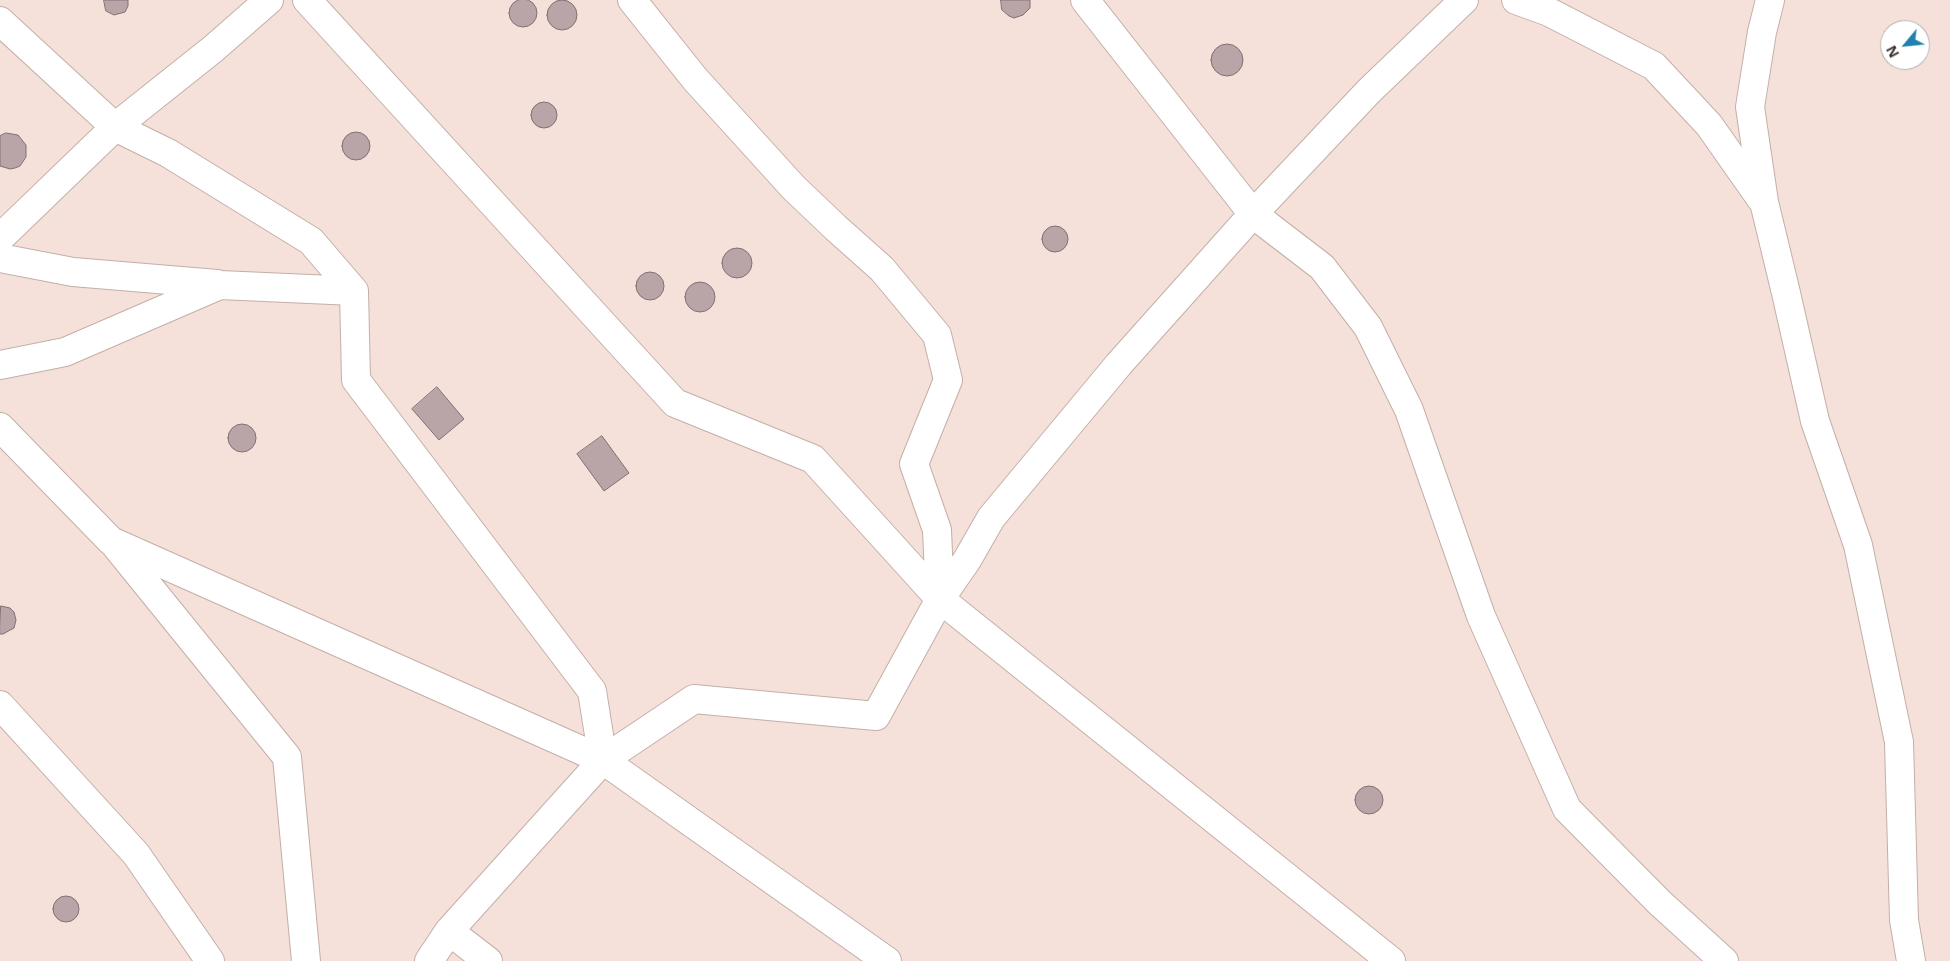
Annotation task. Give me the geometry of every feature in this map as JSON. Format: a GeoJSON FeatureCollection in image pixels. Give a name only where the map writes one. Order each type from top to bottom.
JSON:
{"type":"FeatureCollection","features":[{"type":"Feature","properties":{"kind":"street"},"geometry":{"type":"LineString","coordinates":[[0,238],[115,127],[213,49],[269,0]]}},
{"type":"Feature","properties":{"kind":"street"},"geometry":{"type":"LineString","coordinates":[[307,0],[674,402],[813,460],[940,599],[1391,961]]}},
{"type":"Feature","properties":{"kind":"street"},"geometry":{"type":"LineString","coordinates":[[632,0],[695,79],[793,187],[882,269],[937,335],[948,380],[914,464],[937,530],[940,599]]}},
{"type":"Feature","properties":{"kind":"street"},"geometry":{"type":"LineString","coordinates":[[1084,0],[1253,214],[1322,267],[1368,327],[1409,410],[1481,616],[1567,809],[1660,903],[1724,961]]}},
{"type":"Feature","properties":{"kind":"street"},"geometry":{"type":"LineString","coordinates":[[429,961],[449,931],[603,760],[694,699],[876,716],[940,599],[967,560],[991,518],[1119,364],[1253,214],[1369,91],[1464,0]]}},
{"type":"Feature","properties":{"kind":"street"},"geometry":{"type":"LineString","coordinates":[[1516,0],[1549,12],[1654,66],[1709,125],[1764,202]]}},
{"type":"Feature","properties":{"kind":"street"},"geometry":{"type":"LineString","coordinates":[[1770,0],[1762,32],[1750,107],[1764,202],[1815,421],[1858,545],[1899,742],[1904,920],[1911,961]]}},
{"type":"Feature","properties":{"kind":"street"},"geometry":{"type":"LineString","coordinates":[[0,21],[115,127],[168,153],[310,241],[354,291],[356,380],[592,691],[603,760]]}},
{"type":"Feature","properties":{"kind":"street"},"geometry":{"type":"LineString","coordinates":[[0,258],[73,272],[220,285],[354,291]]}},
{"type":"Feature","properties":{"kind":"street"},"geometry":{"type":"LineString","coordinates":[[0,365],[65,352],[220,285]]}},
{"type":"Feature","properties":{"kind":"street"},"geometry":{"type":"LineString","coordinates":[[0,427],[112,541],[287,757],[306,961]]}},
{"type":"Feature","properties":{"kind":"street"},"geometry":{"type":"LineString","coordinates":[[112,541],[603,760],[887,961]]}},
{"type":"Feature","properties":{"kind":"street"},"geometry":{"type":"LineString","coordinates":[[0,705],[136,854],[210,961]]}},
{"type":"Feature","properties":{"kind":"street"},"geometry":{"type":"LineString","coordinates":[[449,931],[488,961]]}},
{"type":"Feature","properties":{"kind":"building"},"geometry":{"type":"Polygon","coordinates":[[[523,-1],[533,3],[537,13],[533,23],[523,27],[513,23],[509,13],[513,3],[523,-1]]]}},
{"type":"Feature","properties":{"kind":"building"},"geometry":{"type":"Polygon","coordinates":[[[104,0],[128,0],[128,6],[125,12],[114,15],[106,11],[104,0]]]}},
{"type":"Feature","properties":{"kind":"building"},"geometry":{"type":"Polygon","coordinates":[[[562,0],[572,5],[577,15],[572,25],[562,30],[552,25],[547,15],[552,5],[562,0]]]}},
{"type":"Feature","properties":{"kind":"building"},"geometry":{"type":"Polygon","coordinates":[[[1001,0],[1030,0],[1030,8],[1023,15],[1014,18],[1002,10],[1001,0]]]}},
{"type":"Feature","properties":{"kind":"building"},"geometry":{"type":"Polygon","coordinates":[[[1227,44],[1233,45],[1238,49],[1242,54],[1242,66],[1238,71],[1233,75],[1227,76],[1221,75],[1216,71],[1212,66],[1211,60],[1212,54],[1216,49],[1221,45],[1227,44]]]}},
{"type":"Feature","properties":{"kind":"building"},"geometry":{"type":"Polygon","coordinates":[[[544,102],[553,106],[557,115],[553,124],[544,128],[535,124],[531,115],[535,106],[544,102]]]}},
{"type":"Feature","properties":{"kind":"building"},"geometry":{"type":"Polygon","coordinates":[[[356,132],[366,136],[370,146],[366,156],[356,160],[346,156],[342,146],[346,136],[356,132]]]}},
{"type":"Feature","properties":{"kind":"building"},"geometry":{"type":"Polygon","coordinates":[[[6,133],[18,135],[26,145],[26,157],[20,166],[10,169],[0,166],[0,136],[6,133]]]}},
{"type":"Feature","properties":{"kind":"building"},"geometry":{"type":"Polygon","coordinates":[[[1055,226],[1064,230],[1068,239],[1064,248],[1055,252],[1046,248],[1042,239],[1046,230],[1055,226]]]}},
{"type":"Feature","properties":{"kind":"building"},"geometry":{"type":"Polygon","coordinates":[[[737,248],[748,252],[752,263],[748,274],[737,278],[726,274],[722,263],[726,252],[737,248]]]}},
{"type":"Feature","properties":{"kind":"building"},"geometry":{"type":"Polygon","coordinates":[[[650,272],[660,276],[664,286],[660,296],[650,300],[640,296],[636,286],[640,276],[650,272]]]}},
{"type":"Feature","properties":{"kind":"building"},"geometry":{"type":"Polygon","coordinates":[[[700,282],[706,283],[714,291],[714,303],[706,311],[700,312],[694,311],[686,303],[685,297],[686,291],[694,283],[700,282]]]}},
{"type":"Feature","properties":{"kind":"building"},"geometry":{"type":"Polygon","coordinates":[[[437,387],[464,419],[439,440],[412,409],[437,387]]]}},
{"type":"Feature","properties":{"kind":"building"},"geometry":{"type":"Polygon","coordinates":[[[242,424],[252,428],[256,438],[252,448],[242,452],[232,448],[228,438],[232,428],[242,424]]]}},
{"type":"Feature","properties":{"kind":"building"},"geometry":{"type":"Polygon","coordinates":[[[602,436],[629,473],[604,491],[577,454],[602,436]]]}},
{"type":"Feature","properties":{"kind":"building"},"geometry":{"type":"Polygon","coordinates":[[[1,606],[10,608],[14,612],[16,620],[14,628],[3,634],[0,634],[1,606]]]}},
{"type":"Feature","properties":{"kind":"building"},"geometry":{"type":"Polygon","coordinates":[[[1369,786],[1379,790],[1383,800],[1379,810],[1369,814],[1359,810],[1355,800],[1359,790],[1369,786]]]}},
{"type":"Feature","properties":{"kind":"building"},"geometry":{"type":"Polygon","coordinates":[[[66,896],[75,900],[79,909],[75,918],[66,922],[57,918],[53,909],[57,900],[66,896]]]}}]}
